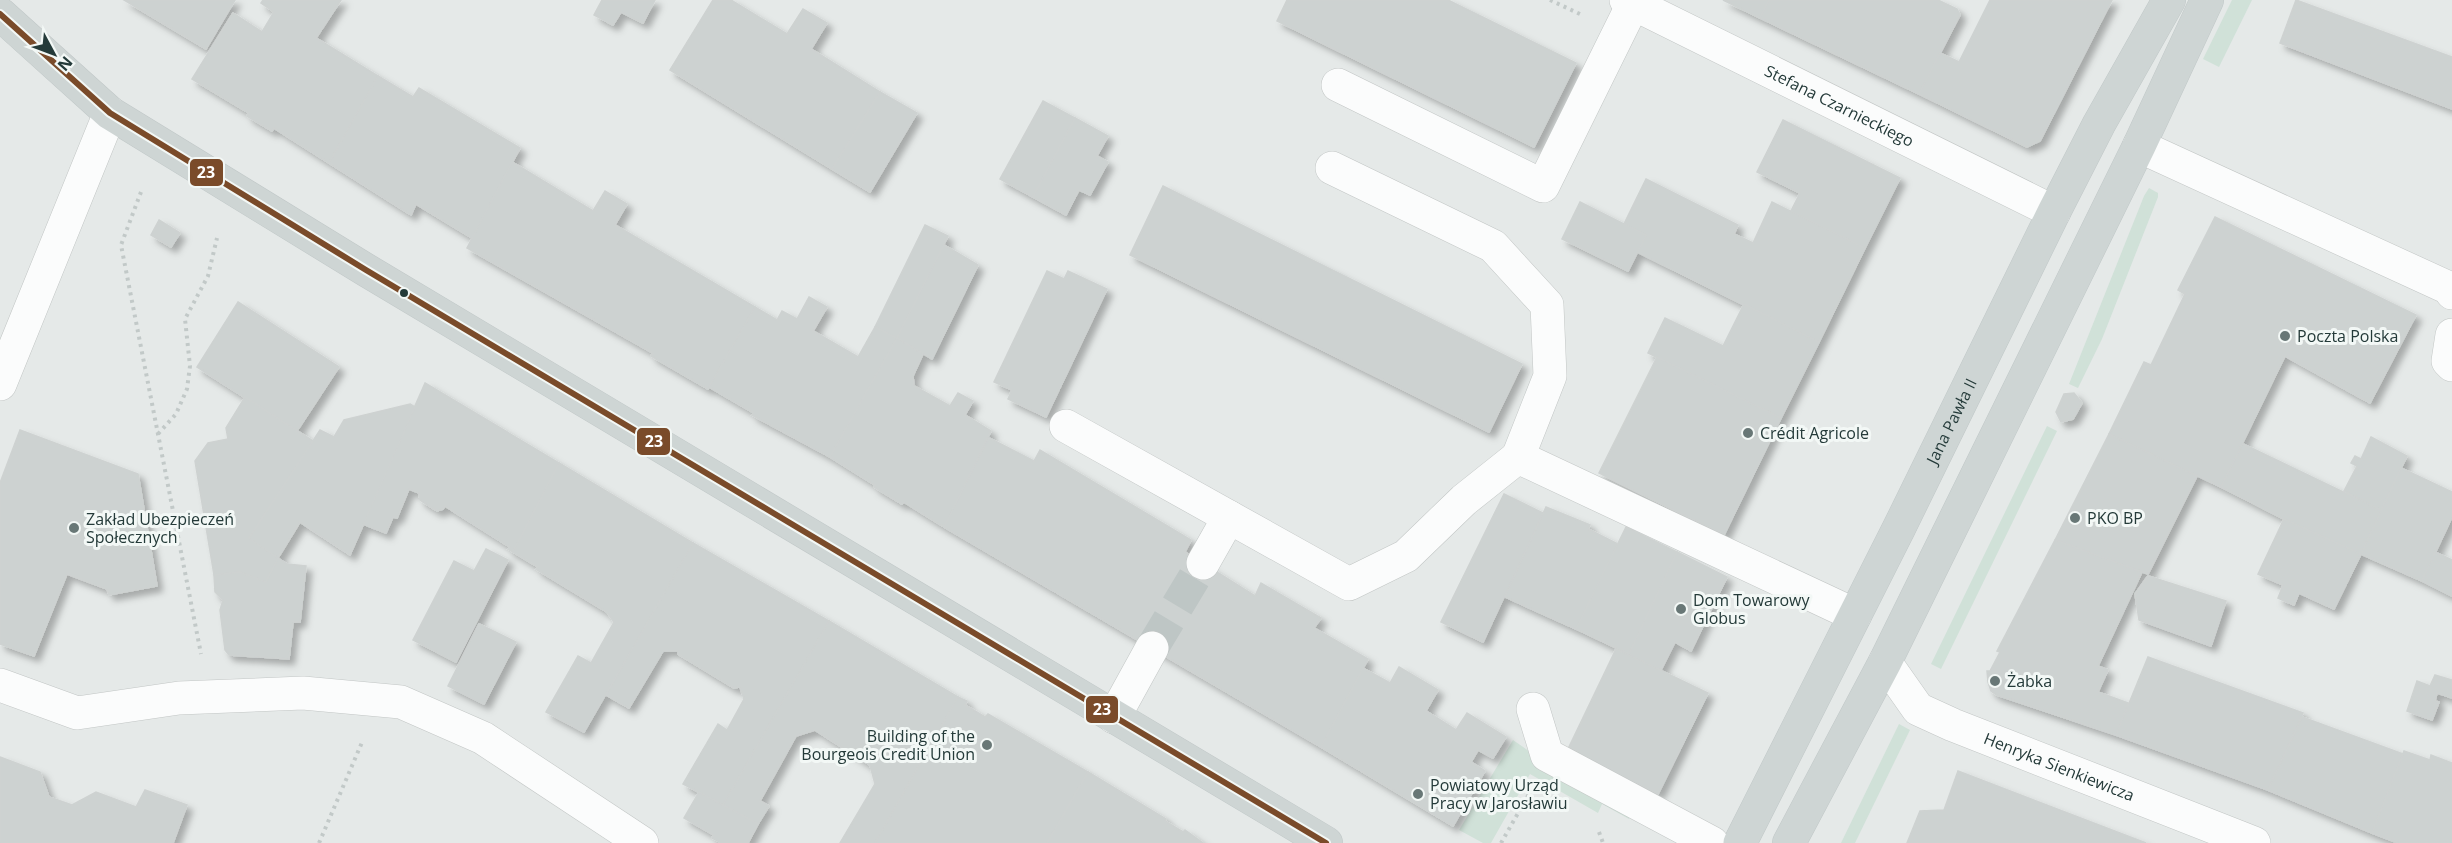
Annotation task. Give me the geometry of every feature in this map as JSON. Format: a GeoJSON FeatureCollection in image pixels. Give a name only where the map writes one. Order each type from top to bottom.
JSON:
{"type":"FeatureCollection","features":[{"type":"Feature","properties":{"kind":"main road","name":"Jana Pawła II"},"geometry":{"type":"LineString","coordinates":[[1740,843],[1856,615],[2054,212],[2099,124],[2169,0]]}},
{"type":"Feature","properties":{"kind":"main road"},"geometry":{"type":"LineString","coordinates":[[1789,843],[1885,662],[2139,146],[2207,0]]}},
{"type":"Feature","properties":{"kind":"main road"},"geometry":{"type":"LineString","coordinates":[[0,14],[110,113],[397,288],[1326,843]]}},
{"type":"Feature","properties":{"kind":"street","name":"Stefana Czarnieckiego"},"geometry":{"type":"LineString","coordinates":[[1630,2],[2054,212]]}},
{"type":"Feature","properties":{"kind":"street"},"geometry":{"type":"LineString","coordinates":[[1338,85],[1543,186],[1630,2]]}},
{"type":"Feature","properties":{"kind":"street"},"geometry":{"type":"LineString","coordinates":[[0,384],[110,113]]}},
{"type":"Feature","properties":{"kind":"street"},"geometry":{"type":"LineString","coordinates":[[2139,146],[2451,289],[2452,293]]}},
{"type":"Feature","properties":{"kind":"street"},"geometry":{"type":"LineString","coordinates":[[1066,426],[1349,584],[1406,556],[1464,500],[1518,457],[1550,376],[1547,305],[1492,246],[1332,168]]}},
{"type":"Feature","properties":{"kind":"street"},"geometry":{"type":"LineString","coordinates":[[2452,335],[2448,360],[2452,365]]}},
{"type":"Feature","properties":{"kind":"street"},"geometry":{"type":"LineString","coordinates":[[1518,457],[1856,615]]}},
{"type":"Feature","properties":{"kind":"street"},"geometry":{"type":"LineString","coordinates":[[1203,563],[1229,517]]}},
{"type":"Feature","properties":{"kind":"street"},"geometry":{"type":"LineString","coordinates":[[1114,717],[1152,648]]}},
{"type":"Feature","properties":{"kind":"street","name":"Henryka Sienkiewicza"},"geometry":{"type":"LineString","coordinates":[[1885,662],[1918,709],[1953,725],[2254,843]]}},
{"type":"Feature","properties":{"kind":"street"},"geometry":{"type":"LineString","coordinates":[[0,684],[76,713],[179,698],[303,693],[401,702],[483,738],[642,843]]}},
{"type":"Feature","properties":{"kind":"street"},"geometry":{"type":"LineString","coordinates":[[1533,709],[1547,755],[1712,843]]}},
{"type":"Feature","properties":{"kind":"path"},"geometry":{"type":"LineString","coordinates":[[141,192],[121,245],[209,697]]}},
{"type":"Feature","properties":{"kind":"path"},"geometry":{"type":"LineString","coordinates":[[158,434],[176,414],[187,389],[190,366],[185,320],[208,276],[217,238]]}},
{"type":"Feature","properties":{"kind":"path"},"geometry":{"type":"LineString","coordinates":[[319,843],[379,700]]}},
{"type":"Feature","properties":{"kind":"path"},"geometry":{"type":"LineString","coordinates":[[1501,843],[1533,786]]}},
{"type":"Feature","properties":{"kind":"path"},"geometry":{"type":"LineString","coordinates":[[1597,828],[1603,843]]}},
{"type":"Feature","properties":{"kind":"shaded area"},"geometry":{"type":"Polygon","coordinates":[[[2232,0],[2252,0],[2219,67],[2203,59],[2232,0]]]}},
{"type":"Feature","properties":{"kind":"shaded area"},"geometry":{"type":"Polygon","coordinates":[[[2149,188],[2158,193],[2158,197],[2102,339],[2078,388],[2069,384],[2149,188]]]}},
{"type":"Feature","properties":{"kind":"shaded area"},"geometry":{"type":"Polygon","coordinates":[[[2047,426],[2057,431],[1941,669],[1931,664],[2047,426]]]}},
{"type":"Feature","properties":{"kind":"shaded area"},"geometry":{"type":"Polygon","coordinates":[[[1899,724],[1910,730],[1855,843],[1841,843],[1899,724]]]}},
{"type":"Feature","properties":{"kind":"shaded area"},"geometry":{"type":"Polygon","coordinates":[[[1513,740],[1556,770],[1633,811],[1629,819],[1602,804],[1598,813],[1530,774],[1491,843],[1483,843],[1459,830],[1513,740]]]}},
{"type":"Feature","properties":{"kind":"building"},"geometry":{"type":"Polygon","coordinates":[[[124,0],[235,0],[206,49],[124,0]]]}},
{"type":"Feature","properties":{"kind":"building"},"geometry":{"type":"Polygon","coordinates":[[[263,0],[341,0],[316,38],[378,76],[329,163],[274,128],[272,131],[247,116],[249,113],[192,79],[233,13],[262,32],[274,12],[261,3],[263,0]]]}},
{"type":"Feature","properties":{"kind":"building"},"geometry":{"type":"Polygon","coordinates":[[[602,0],[655,0],[643,23],[621,12],[613,25],[594,15],[602,0]]]}},
{"type":"Feature","properties":{"kind":"building"},"geometry":{"type":"Polygon","coordinates":[[[713,0],[731,0],[787,34],[803,9],[827,23],[811,49],[880,92],[832,169],[670,70],[713,0]]]}},
{"type":"Feature","properties":{"kind":"building"},"geometry":{"type":"Polygon","coordinates":[[[1287,0],[1448,0],[1576,63],[1534,147],[1277,21],[1287,0]]]}},
{"type":"Feature","properties":{"kind":"building"},"geometry":{"type":"Polygon","coordinates":[[[1723,0],[1769,0],[1760,18],[1723,0]]]}},
{"type":"Feature","properties":{"kind":"building"},"geometry":{"type":"Polygon","coordinates":[[[1769,0],[1938,0],[1957,9],[1960,15],[1919,94],[1760,18],[1769,0]]]}},
{"type":"Feature","properties":{"kind":"building"},"geometry":{"type":"Polygon","coordinates":[[[1990,0],[2112,0],[2040,141],[2027,147],[1919,94],[1940,53],[1959,62],[1990,0]]]}},
{"type":"Feature","properties":{"kind":"building"},"geometry":{"type":"Polygon","coordinates":[[[2296,0],[2452,57],[2452,109],[2280,43],[2296,0]]]}},
{"type":"Feature","properties":{"kind":"building"},"geometry":{"type":"Polygon","coordinates":[[[378,76],[413,97],[419,88],[520,148],[472,238],[416,204],[411,215],[329,163],[378,76]]]}},
{"type":"Feature","properties":{"kind":"building"},"geometry":{"type":"Polygon","coordinates":[[[880,92],[917,113],[870,192],[832,169],[880,92]]]}},
{"type":"Feature","properties":{"kind":"building"},"geometry":{"type":"Polygon","coordinates":[[[1043,101],[1075,118],[1033,197],[1000,179],[1043,101]]]}},
{"type":"Feature","properties":{"kind":"building"},"geometry":{"type":"Polygon","coordinates":[[[1075,118],[1108,136],[1097,156],[1108,162],[1090,195],[1079,190],[1066,215],[1033,197],[1075,118]]]}},
{"type":"Feature","properties":{"kind":"building"},"geometry":{"type":"Polygon","coordinates":[[[1783,120],[1900,178],[1865,248],[1791,211],[1800,193],[1757,172],[1783,120]]]}},
{"type":"Feature","properties":{"kind":"building"},"geometry":{"type":"Polygon","coordinates":[[[512,162],[593,211],[605,191],[627,204],[615,225],[755,307],[708,389],[651,356],[653,353],[467,248],[512,162]]]}},
{"type":"Feature","properties":{"kind":"building"},"geometry":{"type":"Polygon","coordinates":[[[1646,179],[1738,225],[1734,234],[1753,243],[1772,202],[1865,248],[1819,342],[1637,252],[1646,235],[1624,224],[1646,179]]]}},
{"type":"Feature","properties":{"kind":"building"},"geometry":{"type":"Polygon","coordinates":[[[1163,186],[1522,364],[1489,432],[1130,255],[1163,186]]]}},
{"type":"Feature","properties":{"kind":"building"},"geometry":{"type":"Polygon","coordinates":[[[1580,202],[1646,235],[1628,271],[1562,239],[1580,202]]]}},
{"type":"Feature","properties":{"kind":"building","name":"Poczta Polska"},"geometry":{"type":"Polygon","coordinates":[[[2215,217],[2416,315],[2370,403],[2285,356],[2221,487],[2109,434],[2144,362],[2151,365],[2185,294],[2178,290],[2215,217]]]}},
{"type":"Feature","properties":{"kind":"building"},"geometry":{"type":"Polygon","coordinates":[[[159,220],[180,233],[171,247],[151,235],[159,220]]]}},
{"type":"Feature","properties":{"kind":"building"},"geometry":{"type":"Polygon","coordinates":[[[925,225],[948,236],[897,338],[875,327],[925,225]]]}},
{"type":"Feature","properties":{"kind":"building"},"geometry":{"type":"Polygon","coordinates":[[[944,245],[978,265],[932,359],[897,338],[944,245]]]}},
{"type":"Feature","properties":{"kind":"building"},"geometry":{"type":"Polygon","coordinates":[[[1047,271],[1064,279],[1068,271],[1107,289],[1046,417],[1008,399],[1012,390],[994,382],[1047,271]]]}},
{"type":"Feature","properties":{"kind":"building"},"geometry":{"type":"Polygon","coordinates":[[[809,297],[827,307],[813,331],[858,357],[875,327],[897,338],[830,457],[752,415],[754,413],[709,387],[755,307],[777,320],[782,311],[797,319],[809,297]]]}},
{"type":"Feature","properties":{"kind":"building"},"geometry":{"type":"Polygon","coordinates":[[[238,302],[339,367],[297,431],[197,367],[238,302]]]}},
{"type":"Feature","properties":{"kind":"building"},"geometry":{"type":"Polygon","coordinates":[[[1744,304],[1819,342],[1781,418],[1648,353],[1665,318],[1723,346],[1744,304]]]}},
{"type":"Feature","properties":{"kind":"building"},"geometry":{"type":"Polygon","coordinates":[[[897,338],[923,354],[913,376],[914,386],[950,406],[958,393],[973,401],[965,415],[991,431],[944,527],[904,502],[902,504],[874,487],[875,485],[830,457],[897,338]]]}},
{"type":"Feature","properties":{"kind":"building"},"geometry":{"type":"Polygon","coordinates":[[[1657,357],[1781,418],[1724,535],[1599,473],[1657,357]]]}},
{"type":"Feature","properties":{"kind":"building"},"geometry":{"type":"Polygon","coordinates":[[[425,383],[559,463],[513,552],[508,549],[510,547],[445,506],[437,511],[420,500],[419,493],[409,489],[397,518],[393,517],[386,533],[363,524],[425,383]]]}},
{"type":"Feature","properties":{"kind":"building"},"geometry":{"type":"Polygon","coordinates":[[[2074,393],[2082,403],[2073,419],[2061,422],[2056,412],[2064,394],[2074,393]]]}},
{"type":"Feature","properties":{"kind":"building"},"geometry":{"type":"Polygon","coordinates":[[[245,397],[313,441],[249,538],[278,558],[266,582],[240,572],[214,575],[195,461],[208,443],[228,439],[226,428],[245,397]]]}},
{"type":"Feature","properties":{"kind":"building"},"geometry":{"type":"Polygon","coordinates":[[[410,404],[415,407],[350,555],[300,522],[278,558],[249,538],[320,430],[334,437],[344,420],[410,404]]]}},
{"type":"Feature","properties":{"kind":"building","name":"Zakład Ubezpieczeń Społecznych"},"geometry":{"type":"Polygon","coordinates":[[[20,430],[138,474],[157,586],[109,595],[107,589],[67,574],[34,656],[0,644],[0,483],[20,430]]]}},
{"type":"Feature","properties":{"kind":"building"},"geometry":{"type":"Polygon","coordinates":[[[2109,434],[2197,476],[2148,574],[2055,540],[2109,434]]]}},
{"type":"Feature","properties":{"kind":"building"},"geometry":{"type":"Polygon","coordinates":[[[2371,437],[2407,456],[2381,510],[2344,491],[2357,466],[2351,463],[2355,456],[2361,459],[2371,437]]]}},
{"type":"Feature","properties":{"kind":"building"},"geometry":{"type":"Polygon","coordinates":[[[989,438],[1034,461],[1040,450],[1191,540],[1185,552],[1255,596],[1261,583],[1321,618],[1314,628],[1368,659],[1321,747],[944,527],[989,438]]]}},
{"type":"Feature","properties":{"kind":"building"},"geometry":{"type":"Polygon","coordinates":[[[2243,444],[2381,510],[2361,554],[2221,487],[2243,444]]]}},
{"type":"Feature","properties":{"kind":"building"},"geometry":{"type":"Polygon","coordinates":[[[559,463],[693,543],[584,732],[546,712],[578,656],[591,663],[614,622],[607,612],[536,569],[538,567],[513,552],[559,463]]]}},
{"type":"Feature","properties":{"kind":"building"},"geometry":{"type":"Polygon","coordinates":[[[2401,468],[2452,492],[2452,517],[2422,581],[2361,554],[2401,468]]]}},
{"type":"Feature","properties":{"kind":"building"},"geometry":{"type":"Polygon","coordinates":[[[1504,494],[1543,513],[1483,642],[1441,622],[1504,494]]]}},
{"type":"Feature","properties":{"kind":"building"},"geometry":{"type":"Polygon","coordinates":[[[1546,507],[1590,525],[1588,529],[1618,544],[1576,629],[1505,597],[1546,507]]]}},
{"type":"Feature","properties":{"kind":"building"},"geometry":{"type":"Polygon","coordinates":[[[2284,519],[2361,554],[2334,609],[2299,593],[2294,605],[2278,598],[2283,585],[2258,574],[2284,519]]]}},
{"type":"Feature","properties":{"kind":"building"},"geometry":{"type":"Polygon","coordinates":[[[1626,527],[1677,552],[1629,654],[1576,629],[1626,527]]]}},
{"type":"Feature","properties":{"kind":"building"},"geometry":{"type":"Polygon","coordinates":[[[2055,540],[2142,572],[2098,666],[2108,670],[2098,692],[2128,703],[2116,735],[1997,695],[1991,691],[1988,682],[1987,671],[1990,671],[2000,652],[1997,651],[2055,540]]]}},
{"type":"Feature","properties":{"kind":"building"},"geometry":{"type":"Polygon","coordinates":[[[693,543],[829,621],[723,805],[683,784],[718,724],[727,730],[744,699],[740,687],[734,688],[678,654],[678,651],[663,651],[629,708],[606,695],[693,543]]]}},
{"type":"Feature","properties":{"kind":"building"},"geometry":{"type":"Polygon","coordinates":[[[486,549],[508,560],[456,662],[413,640],[454,561],[474,571],[486,549]]]}},
{"type":"Feature","properties":{"kind":"building","name":"Dom Towarowy Globus"},"geometry":{"type":"Polygon","coordinates":[[[1677,552],[1727,577],[1691,651],[1675,642],[1661,670],[1629,654],[1677,552]]]}},
{"type":"Feature","properties":{"kind":"building"},"geometry":{"type":"Polygon","coordinates":[[[2435,552],[2452,560],[2452,596],[2422,581],[2435,552]]]}},
{"type":"Feature","properties":{"kind":"building"},"geometry":{"type":"Polygon","coordinates":[[[278,558],[287,564],[306,566],[300,622],[293,622],[289,659],[229,655],[225,650],[220,610],[223,600],[215,592],[214,575],[240,572],[266,582],[278,558]]]}},
{"type":"Feature","properties":{"kind":"building"},"geometry":{"type":"Polygon","coordinates":[[[2148,576],[2226,601],[2211,646],[2139,620],[2135,594],[2148,576]]]}},
{"type":"Feature","properties":{"kind":"building"},"geometry":{"type":"Polygon","coordinates":[[[829,621],[958,697],[875,843],[840,843],[875,784],[870,765],[815,730],[796,736],[760,801],[769,806],[758,824],[723,805],[829,621]]]}},
{"type":"Feature","properties":{"kind":"building"},"geometry":{"type":"Polygon","coordinates":[[[479,624],[516,642],[484,704],[448,686],[479,624]]]}},
{"type":"Feature","properties":{"kind":"building"},"geometry":{"type":"Polygon","coordinates":[[[1616,649],[1708,693],[1658,794],[1568,749],[1616,649]]]}},
{"type":"Feature","properties":{"kind":"building"},"geometry":{"type":"Polygon","coordinates":[[[2148,657],[2303,713],[2268,790],[2116,735],[2148,657]]]}},
{"type":"Feature","properties":{"kind":"building"},"geometry":{"type":"Polygon","coordinates":[[[1399,667],[1438,690],[1426,711],[1456,730],[1467,713],[1506,737],[1493,758],[1478,750],[1471,762],[1485,771],[1453,826],[1321,747],[1363,668],[1390,683],[1399,667]]]}},
{"type":"Feature","properties":{"kind":"building"},"geometry":{"type":"Polygon","coordinates":[[[2435,675],[2452,680],[2452,698],[2437,693],[2435,701],[2439,702],[2432,720],[2407,711],[2417,681],[2430,686],[2435,675]]]}},
{"type":"Feature","properties":{"kind":"building","name":"Building of the Bourgeois Credit Union"},"geometry":{"type":"Polygon","coordinates":[[[958,697],[967,701],[965,705],[985,717],[988,714],[1088,772],[1047,843],[875,843],[958,697]]]}},
{"type":"Feature","properties":{"kind":"building"},"geometry":{"type":"Polygon","coordinates":[[[2302,717],[2403,754],[2372,833],[2268,790],[2302,717]]]}},
{"type":"Feature","properties":{"kind":"building"},"geometry":{"type":"Polygon","coordinates":[[[2404,751],[2430,760],[2431,755],[2452,763],[2452,843],[2398,843],[2372,833],[2404,751]]]}},
{"type":"Feature","properties":{"kind":"building"},"geometry":{"type":"Polygon","coordinates":[[[0,757],[40,772],[49,797],[72,805],[96,792],[136,807],[145,790],[187,805],[173,843],[0,843],[0,757]]]}},
{"type":"Feature","properties":{"kind":"building"},"geometry":{"type":"Polygon","coordinates":[[[1958,771],[2146,843],[1907,843],[1920,811],[1944,810],[1958,771]]]}},
{"type":"Feature","properties":{"kind":"building"},"geometry":{"type":"Polygon","coordinates":[[[1088,772],[1166,819],[1165,821],[1183,832],[1185,830],[1203,843],[1047,843],[1088,772]]]}},
{"type":"Feature","properties":{"kind":"building"},"geometry":{"type":"Polygon","coordinates":[[[699,792],[758,824],[748,843],[722,843],[712,838],[714,835],[684,818],[699,792]]]}},
{"type":"Feature","properties":{"kind":"tunnel"},"geometry":{"type":"LineString","coordinates":[[1152,648],[1203,563]]}},
{"type":"Feature","properties":{"kind":"transit line","name":"23"},"geometry":{"type":"LineString","coordinates":[[0,14],[110,113],[366,270],[1326,843]]}},
{"type":"Feature","properties":{"kind":"place","name":"Poczta Polska"},"geometry":{"type":"Point","coordinates":[2285,336]}},
{"type":"Feature","properties":{"kind":"place","name":"Crédit Agricole"},"geometry":{"type":"Point","coordinates":[1748,433]}},
{"type":"Feature","properties":{"kind":"place","name":"PKO BP"},"geometry":{"type":"Point","coordinates":[2075,518]}},
{"type":"Feature","properties":{"kind":"place","name":"Zakład Ubezpieczeń Społecznych"},"geometry":{"type":"Point","coordinates":[74,528]}},
{"type":"Feature","properties":{"kind":"place","name":"Dom Towarowy Globus"},"geometry":{"type":"Point","coordinates":[1681,609]}},
{"type":"Feature","properties":{"kind":"place","name":"Żabka"},"geometry":{"type":"Point","coordinates":[1995,681]}},
{"type":"Feature","properties":{"kind":"place","name":"Building of the Bourgeois Credit Union"},"geometry":{"type":"Point","coordinates":[987,745]}},
{"type":"Feature","properties":{"kind":"place","name":"Powiatowy Urząd Pracy w Jarosławiu"},"geometry":{"type":"Point","coordinates":[1418,794]}}]}
